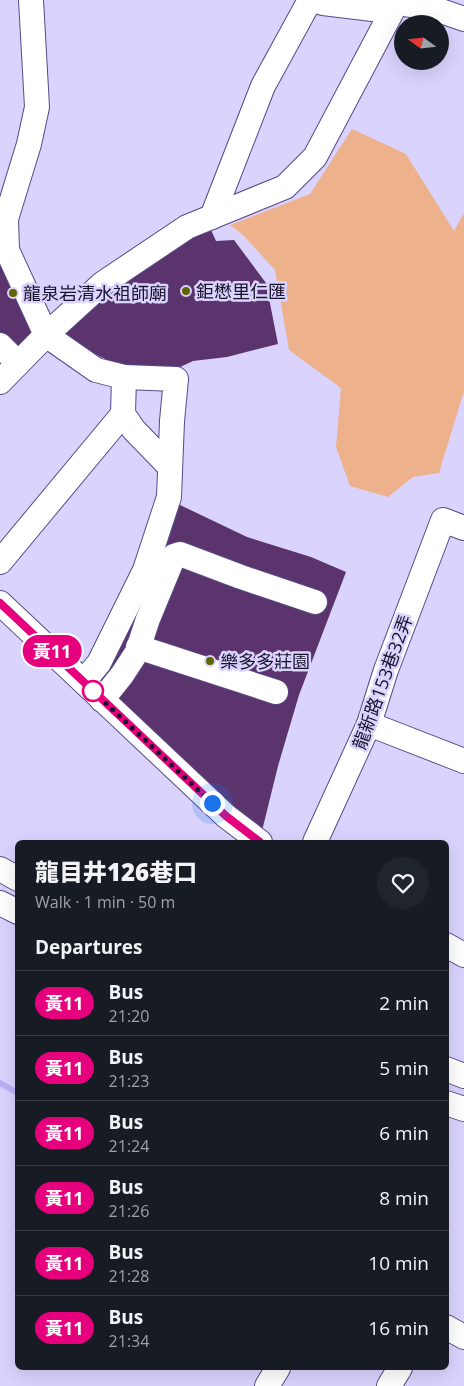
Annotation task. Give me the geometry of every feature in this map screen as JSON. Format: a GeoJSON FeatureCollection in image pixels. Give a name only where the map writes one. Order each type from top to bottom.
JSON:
{"type":"FeatureCollection","features":[{"type":"Feature","properties":{"kind":"street"},"geometry":{"type":"LineString","coordinates":[[31,0],[37,107],[29,144],[6,219],[7,250],[46,335],[96,370],[124,377],[176,379],[172,421],[169,497],[145,570],[99,663],[84,682]]}},
{"type":"Feature","properties":{"kind":"street"},"geometry":{"type":"LineString","coordinates":[[212,217],[263,86],[311,0],[381,10],[398,2],[435,9],[464,19]]}},
{"type":"Feature","properties":{"kind":"street"},"geometry":{"type":"LineString","coordinates":[[0,382],[46,335],[102,284],[187,227],[285,187],[315,157],[398,2]]}},
{"type":"Feature","properties":{"kind":"street"},"geometry":{"type":"LineString","coordinates":[[0,345],[18,363]]}},
{"type":"Feature","properties":{"kind":"street"},"geometry":{"type":"LineString","coordinates":[[124,377],[123,414],[134,430],[170,467]]}},
{"type":"Feature","properties":{"kind":"street"},"geometry":{"type":"LineString","coordinates":[[0,562],[123,414]]}},
{"type":"Feature","properties":{"kind":"street","name":"龍新路153巷32弄"},"geometry":{"type":"LineString","coordinates":[[316,840],[369,724],[386,670],[453,524]]}},
{"type":"Feature","properties":{"kind":"street"},"geometry":{"type":"LineString","coordinates":[[102,700],[122,675],[138,647],[174,556],[180,554],[240,577],[315,602]]}},
{"type":"Feature","properties":{"kind":"street"},"geometry":{"type":"LineString","coordinates":[[0,603],[254,840]]}},
{"type":"Feature","properties":{"kind":"street"},"geometry":{"type":"LineString","coordinates":[[138,647],[276,692]]}},
{"type":"Feature","properties":{"kind":"street"},"geometry":{"type":"LineString","coordinates":[[369,724],[464,761]]}},
{"type":"Feature","properties":{"kind":"street"},"geometry":{"type":"LineString","coordinates":[[0,869],[15,877]]}},
{"type":"Feature","properties":{"kind":"street"},"geometry":{"type":"LineString","coordinates":[[0,903],[15,910]]}},
{"type":"Feature","properties":{"kind":"street"},"geometry":{"type":"LineString","coordinates":[[449,947],[464,955]]}},
{"type":"Feature","properties":{"kind":"street"},"geometry":{"type":"LineString","coordinates":[[449,1070],[464,1076]]}},
{"type":"Feature","properties":{"kind":"street"},"geometry":{"type":"LineString","coordinates":[[449,1104],[464,1109]]}},
{"type":"Feature","properties":{"kind":"street"},"geometry":{"type":"LineString","coordinates":[[449,1329],[464,1337]]}},
{"type":"Feature","properties":{"kind":"street"},"geometry":{"type":"LineString","coordinates":[[266,1386],[277,1370]]}},
{"type":"Feature","properties":{"kind":"street"},"geometry":{"type":"LineString","coordinates":[[389,1386],[399,1370]]}},
{"type":"Feature","properties":{"kind":"shaded area"},"geometry":{"type":"Polygon","coordinates":[[[352,129],[406,154],[454,231],[464,213],[464,391],[439,473],[413,477],[388,497],[350,486],[336,447],[341,388],[289,350],[275,270],[244,236],[230,225],[310,194],[352,129]]]}},
{"type":"Feature","properties":{"kind":"building","name":"鉅懋里仁匯"},"geometry":{"type":"Polygon","coordinates":[[[208,223],[216,241],[234,240],[266,283],[278,344],[227,357],[193,361],[163,375],[125,369],[57,331],[94,300],[208,223]]]}},
{"type":"Feature","properties":{"kind":"building","name":"龍泉岩清水祖師廟"},"geometry":{"type":"Polygon","coordinates":[[[0,248],[46,335],[18,363],[0,349],[0,248]]]}},
{"type":"Feature","properties":{"kind":"building","name":"樂多多莊園"},"geometry":{"type":"Polygon","coordinates":[[[178,504],[247,537],[311,557],[346,572],[299,695],[278,766],[261,835],[96,679],[138,604],[170,534],[178,504]]]}},
{"type":"Feature","properties":{"kind":"waterway"},"geometry":{"type":"LineString","coordinates":[[0,1083],[15,1091]]}},
{"type":"Feature","properties":{"kind":"bus line","name":"黃11"},"geometry":{"type":"LineString","coordinates":[[0,603],[226,816],[255,840]]}},
{"type":"Feature","properties":{"kind":"place","name":"鉅懋里仁匯"},"geometry":{"type":"Point","coordinates":[186,291]}},
{"type":"Feature","properties":{"kind":"place","name":"龍泉岩清水祖師廟"},"geometry":{"type":"Point","coordinates":[13,293]}},
{"type":"Feature","properties":{"kind":"place","name":"樂多多莊園"},"geometry":{"type":"Point","coordinates":[210,661]}},
{"type":"Feature","properties":{"kind":"route"},"geometry":{"type":"LineString","coordinates":[[93,691],[212,803]]}}]}
